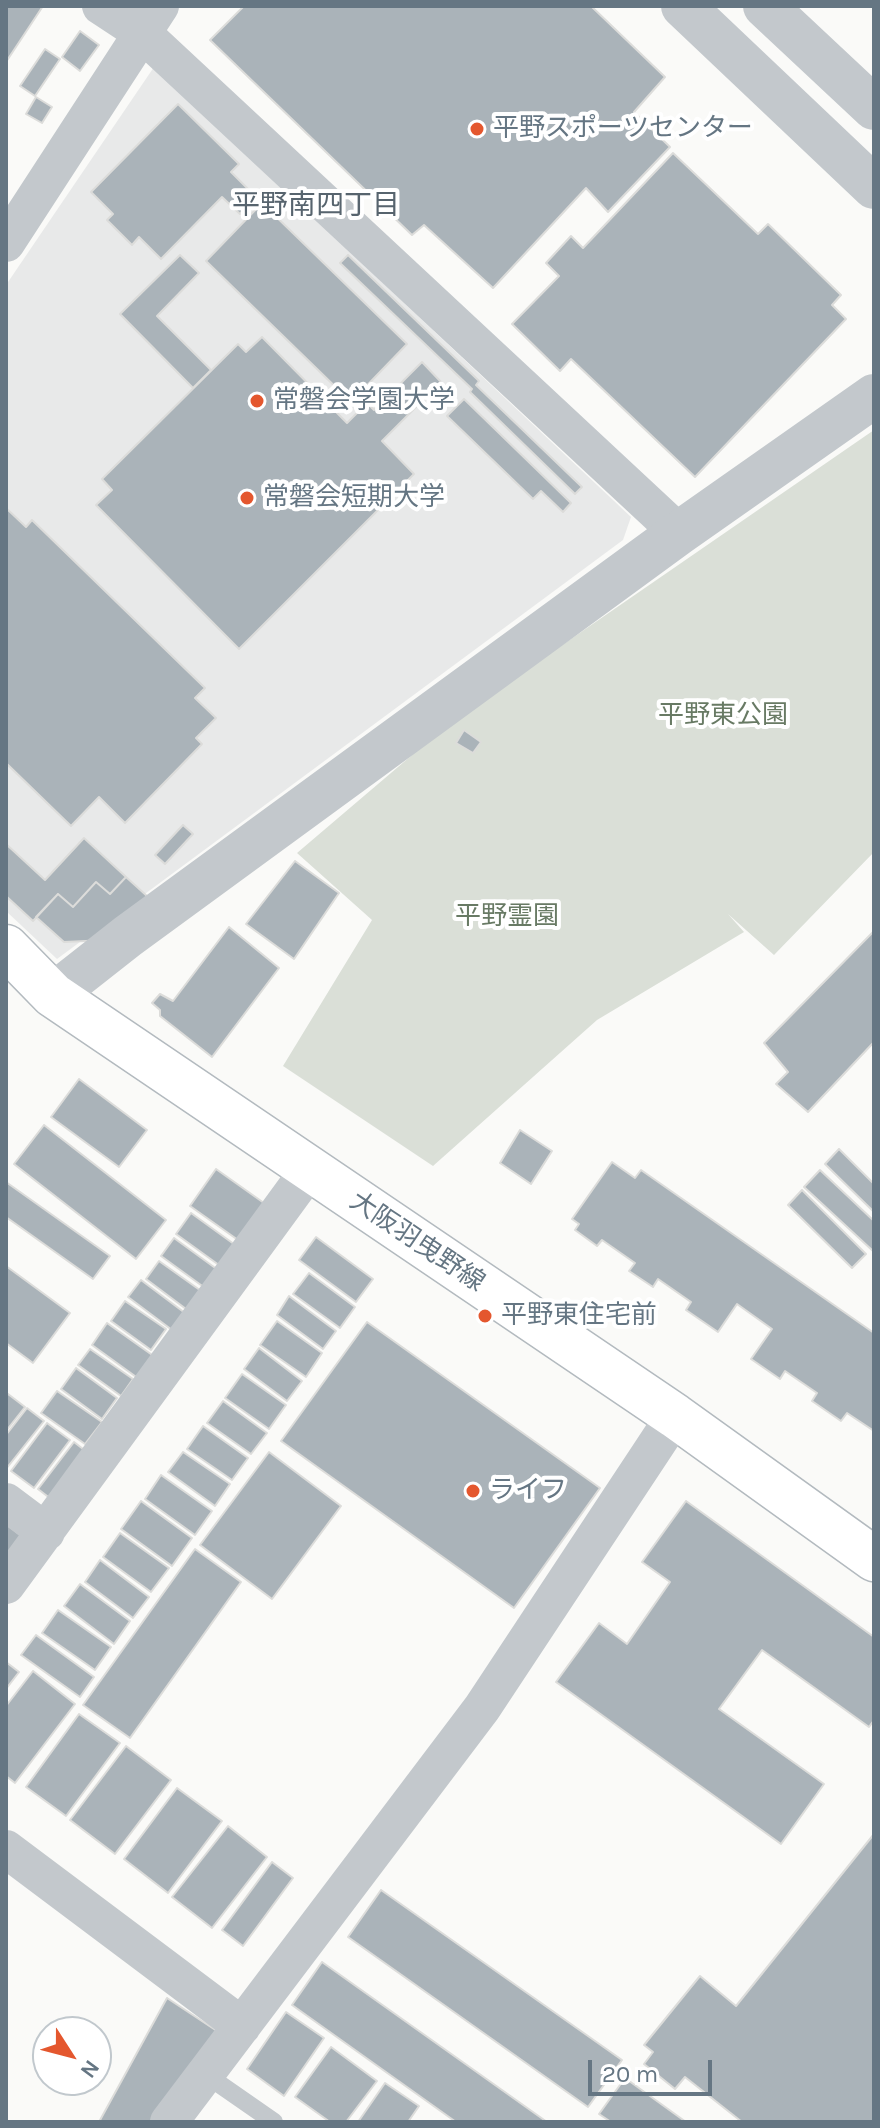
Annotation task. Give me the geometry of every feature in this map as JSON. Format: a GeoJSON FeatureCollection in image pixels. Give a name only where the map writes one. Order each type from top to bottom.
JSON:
{"type":"FeatureCollection","features":[{"type":"Feature","properties":{"kind":"main road","name":"大阪羽曳野線"},"geometry":{"type":"LineString","coordinates":[[6,947],[53,995],[869,1551]]}},
{"type":"Feature","properties":{"kind":"street"},"geometry":{"type":"LineString","coordinates":[[101,6],[151,19],[679,533]]}},
{"type":"Feature","properties":{"kind":"street"},"geometry":{"type":"LineString","coordinates":[[683,6],[874,187]]}},
{"type":"Feature","properties":{"kind":"street"},"geometry":{"type":"LineString","coordinates":[[765,6],[874,108]]}},
{"type":"Feature","properties":{"kind":"street"},"geometry":{"type":"LineString","coordinates":[[6,243],[151,19]]}},
{"type":"Feature","properties":{"kind":"street"},"geometry":{"type":"LineString","coordinates":[[53,995],[128,936],[679,533],[874,396]]}},
{"type":"Feature","properties":{"kind":"street"},"geometry":{"type":"LineString","coordinates":[[6,1585],[310,1169]]}},
{"type":"Feature","properties":{"kind":"street"},"geometry":{"type":"LineString","coordinates":[[169,2122],[482,1708],[675,1416]]}},
{"type":"Feature","properties":{"kind":"street"},"geometry":{"type":"LineString","coordinates":[[6,1502],[46,1532]]}},
{"type":"Feature","properties":{"kind":"street"},"geometry":{"type":"LineString","coordinates":[[6,1849],[242,2026]]}},
{"type":"Feature","properties":{"kind":"lane"},"geometry":{"type":"LineString","coordinates":[[205,2074],[274,2122]]}},
{"type":"Feature","properties":{"kind":"shaded area","name":"常磐会学園大学"},"geometry":{"type":"Polygon","coordinates":[[[154,67],[631,517],[623,540],[57,959],[6,911],[6,285],[154,67]]]}},
{"type":"Feature","properties":{"kind":"green space"},"geometry":{"type":"Polygon","coordinates":[[[874,430],[874,852],[774,955],[728,914],[744,932],[597,1020],[433,1166],[283,1066],[372,920],[297,853],[452,721],[874,430]]]}},
{"type":"Feature","properties":{"kind":"building"},"geometry":{"type":"Polygon","coordinates":[[[6,6],[43,6],[6,62],[6,6]]]}},
{"type":"Feature","properties":{"kind":"building","name":"平野スポーツセンター"},"geometry":{"type":"Polygon","coordinates":[[[244,6],[591,6],[665,77],[634,112],[670,147],[608,212],[586,188],[493,288],[424,225],[412,235],[210,40],[244,6]]]}},
{"type":"Feature","properties":{"kind":"building"},"geometry":{"type":"Polygon","coordinates":[[[80,31],[99,45],[80,71],[62,57],[80,31]]]}},
{"type":"Feature","properties":{"kind":"building"},"geometry":{"type":"Polygon","coordinates":[[[45,49],[60,59],[35,96],[20,86],[45,49]]]}},
{"type":"Feature","properties":{"kind":"building"},"geometry":{"type":"Polygon","coordinates":[[[36,97],[52,107],[42,123],[26,114],[36,97]]]}},
{"type":"Feature","properties":{"kind":"building"},"geometry":{"type":"Polygon","coordinates":[[[178,104],[239,164],[231,172],[256,197],[240,214],[222,197],[161,259],[139,237],[132,245],[107,220],[113,214],[91,192],[178,104]]]}},
{"type":"Feature","properties":{"kind":"building"},"geometry":{"type":"Polygon","coordinates":[[[673,153],[758,234],[768,224],[841,295],[832,305],[846,319],[695,477],[571,359],[560,371],[512,324],[559,276],[546,263],[571,236],[583,248],[673,153]]]}},
{"type":"Feature","properties":{"kind":"building"},"geometry":{"type":"Polygon","coordinates":[[[262,203],[407,344],[351,402],[206,261],[262,203]]]}},
{"type":"Feature","properties":{"kind":"building"},"geometry":{"type":"Polygon","coordinates":[[[180,255],[199,273],[157,316],[211,370],[193,388],[120,314],[180,255]]]}},
{"type":"Feature","properties":{"kind":"building"},"geometry":{"type":"Polygon","coordinates":[[[348,255],[479,381],[476,385],[582,487],[575,494],[470,392],[472,389],[340,263],[348,255]]]}},
{"type":"Feature","properties":{"kind":"building","name":"常磐会短期大学"},"geometry":{"type":"Polygon","coordinates":[[[262,337],[347,423],[367,403],[374,410],[422,362],[441,382],[382,441],[414,474],[239,649],[96,505],[112,490],[102,479],[238,344],[246,352],[262,337]]]}},
{"type":"Feature","properties":{"kind":"building"},"geometry":{"type":"Polygon","coordinates":[[[464,399],[571,503],[563,512],[541,491],[533,499],[447,416],[464,399]]]}},
{"type":"Feature","properties":{"kind":"building"},"geometry":{"type":"Polygon","coordinates":[[[6,508],[26,527],[32,520],[205,688],[195,698],[216,718],[196,738],[202,744],[125,823],[99,797],[71,826],[6,763],[6,508]]]}},
{"type":"Feature","properties":{"kind":"building"},"geometry":{"type":"Polygon","coordinates":[[[464,730],[481,742],[473,753],[456,743],[464,730]]]}},
{"type":"Feature","properties":{"kind":"building"},"geometry":{"type":"Polygon","coordinates":[[[183,825],[193,834],[165,864],[155,855],[183,825]]]}},
{"type":"Feature","properties":{"kind":"building"},"geometry":{"type":"Polygon","coordinates":[[[84,838],[126,877],[110,894],[96,882],[73,907],[58,894],[33,921],[6,896],[6,844],[45,880],[84,838]]]}},
{"type":"Feature","properties":{"kind":"building"},"geometry":{"type":"Polygon","coordinates":[[[295,861],[339,893],[294,959],[246,924],[295,861]]]}},
{"type":"Feature","properties":{"kind":"building"},"geometry":{"type":"Polygon","coordinates":[[[126,877],[147,896],[107,940],[64,942],[36,917],[58,894],[73,907],[96,882],[110,894],[126,877]]]}},
{"type":"Feature","properties":{"kind":"building"},"geometry":{"type":"Polygon","coordinates":[[[229,927],[279,968],[212,1057],[160,1016],[160,1010],[152,1003],[160,994],[173,1001],[229,927]]]}},
{"type":"Feature","properties":{"kind":"building"},"geometry":{"type":"Polygon","coordinates":[[[874,931],[874,1042],[808,1112],[776,1084],[788,1072],[764,1043],[874,931]]]}},
{"type":"Feature","properties":{"kind":"building"},"geometry":{"type":"Polygon","coordinates":[[[79,1079],[147,1130],[119,1167],[51,1117],[79,1079]]]}},
{"type":"Feature","properties":{"kind":"building"},"geometry":{"type":"Polygon","coordinates":[[[44,1125],[166,1220],[136,1259],[14,1164],[44,1125]]]}},
{"type":"Feature","properties":{"kind":"building"},"geometry":{"type":"Polygon","coordinates":[[[520,1130],[552,1151],[531,1184],[500,1163],[520,1130]]]}},
{"type":"Feature","properties":{"kind":"building"},"geometry":{"type":"Polygon","coordinates":[[[839,1149],[874,1184],[874,1212],[825,1164],[839,1149]]]}},
{"type":"Feature","properties":{"kind":"building"},"geometry":{"type":"Polygon","coordinates":[[[612,1162],[635,1178],[641,1170],[874,1333],[874,1431],[847,1413],[841,1421],[812,1401],[817,1393],[785,1371],[780,1379],[751,1359],[772,1329],[737,1304],[718,1332],[686,1310],[691,1302],[658,1279],[653,1287],[629,1271],[635,1263],[602,1240],[597,1246],[575,1230],[579,1224],[572,1219],[612,1162]]]}},
{"type":"Feature","properties":{"kind":"building"},"geometry":{"type":"Polygon","coordinates":[[[216,1169],[271,1208],[245,1245],[190,1206],[216,1169]]]}},
{"type":"Feature","properties":{"kind":"building"},"geometry":{"type":"Polygon","coordinates":[[[820,1170],[874,1221],[873,1251],[804,1187],[820,1170]]]}},
{"type":"Feature","properties":{"kind":"building"},"geometry":{"type":"Polygon","coordinates":[[[6,1182],[110,1256],[93,1279],[6,1217],[6,1182]]]}},
{"type":"Feature","properties":{"kind":"building"},"geometry":{"type":"Polygon","coordinates":[[[802,1190],[866,1254],[852,1268],[788,1205],[802,1190]]]}},
{"type":"Feature","properties":{"kind":"building"},"geometry":{"type":"Polygon","coordinates":[[[191,1213],[238,1247],[223,1268],[176,1234],[191,1213]]]}},
{"type":"Feature","properties":{"kind":"building"},"geometry":{"type":"Polygon","coordinates":[[[316,1237],[373,1279],[356,1302],[299,1260],[316,1237]]]}},
{"type":"Feature","properties":{"kind":"building"},"geometry":{"type":"Polygon","coordinates":[[[174,1238],[218,1270],[205,1288],[161,1256],[174,1238]]]}},
{"type":"Feature","properties":{"kind":"building"},"geometry":{"type":"Polygon","coordinates":[[[159,1261],[204,1293],[190,1312],[146,1279],[159,1261]]]}},
{"type":"Feature","properties":{"kind":"building"},"geometry":{"type":"Polygon","coordinates":[[[6,1266],[70,1313],[33,1363],[6,1343],[6,1266]]]}},
{"type":"Feature","properties":{"kind":"building"},"geometry":{"type":"Polygon","coordinates":[[[309,1273],[355,1307],[340,1328],[293,1294],[309,1273]]]}},
{"type":"Feature","properties":{"kind":"building"},"geometry":{"type":"Polygon","coordinates":[[[141,1280],[189,1316],[176,1333],[128,1297],[141,1280]]]}},
{"type":"Feature","properties":{"kind":"building"},"geometry":{"type":"Polygon","coordinates":[[[289,1296],[336,1331],[323,1349],[277,1315],[289,1296]]]}},
{"type":"Feature","properties":{"kind":"building"},"geometry":{"type":"Polygon","coordinates":[[[125,1301],[166,1329],[151,1350],[111,1321],[125,1301]]]}},
{"type":"Feature","properties":{"kind":"building"},"geometry":{"type":"Polygon","coordinates":[[[277,1321],[322,1353],[306,1377],[260,1345],[277,1321]]]}},
{"type":"Feature","properties":{"kind":"building"},"geometry":{"type":"Polygon","coordinates":[[[367,1322],[600,1488],[514,1608],[281,1441],[367,1322]]]}},
{"type":"Feature","properties":{"kind":"building"},"geometry":{"type":"Polygon","coordinates":[[[107,1323],[155,1357],[139,1379],[92,1345],[107,1323]]]}},
{"type":"Feature","properties":{"kind":"building"},"geometry":{"type":"Polygon","coordinates":[[[259,1348],[302,1381],[287,1401],[244,1369],[259,1348]]]}},
{"type":"Feature","properties":{"kind":"building"},"geometry":{"type":"Polygon","coordinates":[[[90,1349],[133,1379],[121,1396],[78,1365],[90,1349]]]}},
{"type":"Feature","properties":{"kind":"building"},"geometry":{"type":"Polygon","coordinates":[[[76,1368],[117,1398],[102,1419],[61,1389],[76,1368]]]}},
{"type":"Feature","properties":{"kind":"building"},"geometry":{"type":"Polygon","coordinates":[[[242,1374],[286,1405],[269,1429],[225,1398],[242,1374]]]}},
{"type":"Feature","properties":{"kind":"building"},"geometry":{"type":"Polygon","coordinates":[[[57,1391],[102,1422],[85,1444],[41,1413],[57,1391]]]}},
{"type":"Feature","properties":{"kind":"building"},"geometry":{"type":"Polygon","coordinates":[[[8,1394],[25,1407],[6,1431],[6,1396],[8,1394]]]}},
{"type":"Feature","properties":{"kind":"building"},"geometry":{"type":"Polygon","coordinates":[[[223,1401],[267,1433],[251,1454],[207,1423],[223,1401]]]}},
{"type":"Feature","properties":{"kind":"building"},"geometry":{"type":"Polygon","coordinates":[[[27,1408],[44,1421],[6,1469],[6,1435],[27,1408]]]}},
{"type":"Feature","properties":{"kind":"building"},"geometry":{"type":"Polygon","coordinates":[[[47,1423],[70,1440],[34,1488],[11,1471],[47,1423]]]}},
{"type":"Feature","properties":{"kind":"building"},"geometry":{"type":"Polygon","coordinates":[[[203,1426],[248,1458],[232,1480],[187,1449],[203,1426]]]}},
{"type":"Feature","properties":{"kind":"building"},"geometry":{"type":"Polygon","coordinates":[[[74,1442],[92,1456],[56,1503],[38,1489],[74,1442]]]}},
{"type":"Feature","properties":{"kind":"building"},"geometry":{"type":"Polygon","coordinates":[[[183,1452],[230,1484],[215,1506],[168,1472],[183,1452]]]}},
{"type":"Feature","properties":{"kind":"building"},"geometry":{"type":"Polygon","coordinates":[[[269,1452],[341,1506],[272,1599],[200,1545],[269,1452]]]}},
{"type":"Feature","properties":{"kind":"building"},"geometry":{"type":"Polygon","coordinates":[[[161,1475],[212,1511],[195,1535],[145,1499],[161,1475]]]}},
{"type":"Feature","properties":{"kind":"building"},"geometry":{"type":"Polygon","coordinates":[[[141,1501],[192,1538],[172,1566],[121,1529],[141,1501]]]}},
{"type":"Feature","properties":{"kind":"building"},"geometry":{"type":"Polygon","coordinates":[[[686,1501],[874,1637],[874,1720],[869,1727],[762,1650],[719,1709],[824,1784],[781,1844],[556,1682],[599,1623],[627,1644],[670,1582],[642,1562],[686,1501]]]}},
{"type":"Feature","properties":{"kind":"building"},"geometry":{"type":"Polygon","coordinates":[[[6,1524],[23,1537],[9,1555],[6,1552],[6,1524]]]}},
{"type":"Feature","properties":{"kind":"building"},"geometry":{"type":"Polygon","coordinates":[[[120,1533],[169,1568],[151,1592],[103,1557],[120,1533]]]}},
{"type":"Feature","properties":{"kind":"building"},"geometry":{"type":"Polygon","coordinates":[[[195,1549],[241,1582],[130,1738],[83,1705],[195,1549]]]}},
{"type":"Feature","properties":{"kind":"building"},"geometry":{"type":"Polygon","coordinates":[[[100,1560],[149,1597],[133,1618],[85,1582],[100,1560]]]}},
{"type":"Feature","properties":{"kind":"building"},"geometry":{"type":"Polygon","coordinates":[[[80,1584],[130,1621],[114,1644],[64,1606],[80,1584]]]}},
{"type":"Feature","properties":{"kind":"building"},"geometry":{"type":"Polygon","coordinates":[[[58,1610],[111,1647],[95,1670],[42,1633],[58,1610]]]}},
{"type":"Feature","properties":{"kind":"building"},"geometry":{"type":"Polygon","coordinates":[[[36,1635],[94,1677],[80,1697],[21,1655],[36,1635]]]}},
{"type":"Feature","properties":{"kind":"building"},"geometry":{"type":"Polygon","coordinates":[[[6,1662],[19,1672],[6,1689],[6,1662]]]}},
{"type":"Feature","properties":{"kind":"building"},"geometry":{"type":"Polygon","coordinates":[[[33,1671],[75,1704],[15,1783],[6,1776],[6,1706],[33,1671]]]}},
{"type":"Feature","properties":{"kind":"building"},"geometry":{"type":"Polygon","coordinates":[[[79,1714],[120,1743],[66,1816],[26,1787],[79,1714]]]}},
{"type":"Feature","properties":{"kind":"building"},"geometry":{"type":"Polygon","coordinates":[[[126,1746],[171,1780],[115,1854],[70,1820],[126,1746]]]}},
{"type":"Feature","properties":{"kind":"building"},"geometry":{"type":"Polygon","coordinates":[[[177,1788],[222,1821],[168,1893],[124,1859],[177,1788]]]}},
{"type":"Feature","properties":{"kind":"building"},"geometry":{"type":"Polygon","coordinates":[[[228,1826],[267,1857],[212,1928],[172,1897],[228,1826]]]}},
{"type":"Feature","properties":{"kind":"building"},"geometry":{"type":"Polygon","coordinates":[[[874,1834],[874,2122],[742,2122],[685,2077],[675,2089],[644,2064],[653,2052],[644,2045],[700,1976],[736,2006],[874,1834]]]}},
{"type":"Feature","properties":{"kind":"building"},"geometry":{"type":"Polygon","coordinates":[[[272,1862],[293,1878],[243,1946],[222,1930],[272,1862]]]}},
{"type":"Feature","properties":{"kind":"building"},"geometry":{"type":"Polygon","coordinates":[[[381,1890],[622,2060],[588,2107],[348,1937],[381,1890]]]}},
{"type":"Feature","properties":{"kind":"building"},"geometry":{"type":"Polygon","coordinates":[[[322,1962],[547,2122],[456,2122],[292,2005],[322,1962]]]}},
{"type":"Feature","properties":{"kind":"building"},"geometry":{"type":"Polygon","coordinates":[[[167,1998],[220,2033],[153,2122],[99,2122],[167,1998]]]}},
{"type":"Feature","properties":{"kind":"building"},"geometry":{"type":"Polygon","coordinates":[[[286,2012],[324,2038],[284,2096],[247,2069],[286,2012]]]}},
{"type":"Feature","properties":{"kind":"building"},"geometry":{"type":"Polygon","coordinates":[[[331,2047],[377,2081],[346,2122],[330,2122],[295,2097],[331,2047]]]}},
{"type":"Feature","properties":{"kind":"building"},"geometry":{"type":"Polygon","coordinates":[[[625,2078],[686,2122],[611,2122],[599,2114],[625,2078]]]}},
{"type":"Feature","properties":{"kind":"building"},"geometry":{"type":"Polygon","coordinates":[[[385,2083],[419,2106],[408,2122],[358,2122],[385,2083]]]}},
{"type":"Feature","properties":{"kind":"place","name":"平野スポーツセンター"},"geometry":{"type":"Point","coordinates":[477,129]}},
{"type":"Feature","properties":{"kind":"place","name":"常磐会学園大学"},"geometry":{"type":"Point","coordinates":[257,401]}},
{"type":"Feature","properties":{"kind":"place","name":"常磐会短期大学"},"geometry":{"type":"Point","coordinates":[247,498]}},
{"type":"Feature","properties":{"kind":"place","name":"平野東住宅前"},"geometry":{"type":"Point","coordinates":[485,1316]}},
{"type":"Feature","properties":{"kind":"place","name":"ライフ"},"geometry":{"type":"Point","coordinates":[473,1491]}},
{"type":"Feature","properties":{"kind":"district","name":"平野南四丁目"},"geometry":{"type":"Point","coordinates":[316,206]}},
{"type":"Feature","properties":{"kind":"park label","name":"平野東公園"},"geometry":{"type":"Point","coordinates":[723,716]}},
{"type":"Feature","properties":{"kind":"park label","name":"平野霊園"},"geometry":{"type":"Point","coordinates":[507,917]}}]}
